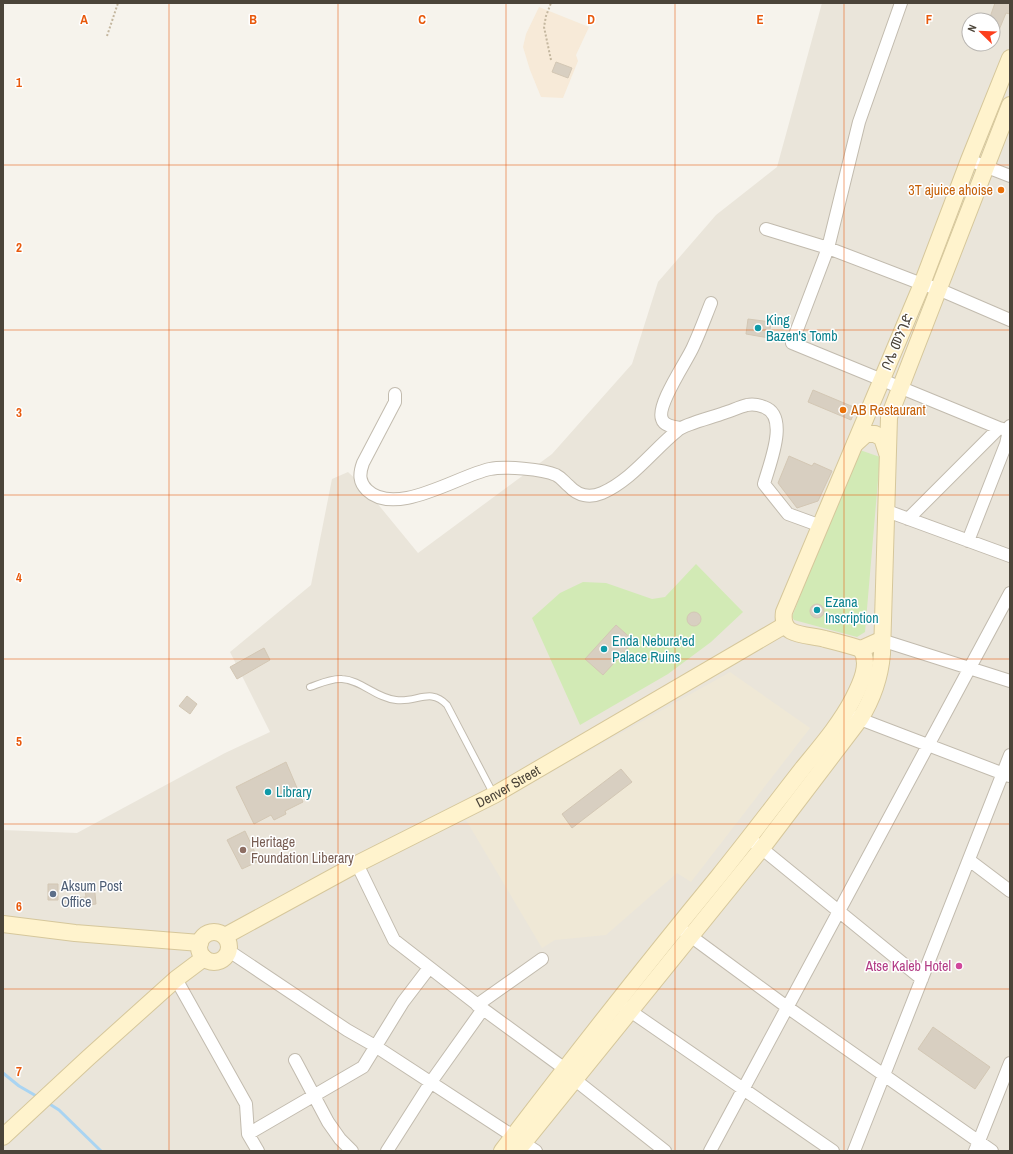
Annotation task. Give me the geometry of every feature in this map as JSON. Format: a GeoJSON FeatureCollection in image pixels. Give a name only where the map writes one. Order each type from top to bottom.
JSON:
{"type":"FeatureCollection","features":[{"type":"Feature","properties":{"kind":"main road","name":"ቦሌ መንገድ"},"geometry":{"type":"LineString","coordinates":[[785,625],[783,619],[784,612],[922,284],[1010,58]]}},
{"type":"Feature","properties":{"kind":"main road","name":"ቦሌ መንገድ"},"geometry":{"type":"LineString","coordinates":[[624,1007],[691,936],[762,848],[860,719],[873,696],[880,669],[889,417],[1010,105]]}},
{"type":"Feature","properties":{"kind":"main road"},"geometry":{"type":"LineString","coordinates":[[855,444],[866,434],[875,434],[882,438],[888,455]]}},
{"type":"Feature","properties":{"kind":"main road"},"geometry":{"type":"LineString","coordinates":[[785,625],[791,631],[862,649],[881,640]]}},
{"type":"Feature","properties":{"kind":"main road","name":"Denver Street"},"geometry":{"type":"LineString","coordinates":[[227,943],[357,864],[494,795],[785,625]]}},
{"type":"Feature","properties":{"kind":"main road"},"geometry":{"type":"LineString","coordinates":[[502,1151],[522,1145],[570,1074],[624,1007],[678,926],[749,839],[844,713],[861,681],[866,663],[866,656],[862,649]]}},
{"type":"Feature","properties":{"kind":"main road"},"geometry":{"type":"LineString","coordinates":[[3,924],[202,951],[213,962],[218,961],[227,955],[227,943],[220,933],[210,933],[202,939],[202,951],[176,979],[35,1106],[3,1137]]}},
{"type":"Feature","properties":{"kind":"street"},"geometry":{"type":"LineString","coordinates":[[901,3],[859,122],[828,248],[792,343],[1007,433]]}},
{"type":"Feature","properties":{"kind":"street"},"geometry":{"type":"LineString","coordinates":[[969,160],[1010,176]]}},
{"type":"Feature","properties":{"kind":"street"},"geometry":{"type":"LineString","coordinates":[[766,229],[828,248],[938,289],[1010,320]]}},
{"type":"Feature","properties":{"kind":"street"},"geometry":{"type":"LineString","coordinates":[[680,428],[667,425],[663,422],[661,413],[667,395],[693,348],[711,303]]}},
{"type":"Feature","properties":{"kind":"street"},"geometry":{"type":"LineString","coordinates":[[394,394],[395,402],[363,463],[360,472],[363,486],[371,494],[385,499],[405,499],[434,491],[490,469],[508,468],[545,471],[555,474],[581,495],[589,496],[602,493],[622,481],[680,428],[747,405],[759,405],[769,409],[775,415],[778,423],[777,435],[764,484],[788,514],[821,526]]}},
{"type":"Feature","properties":{"kind":"street"},"geometry":{"type":"LineString","coordinates":[[908,519],[1007,433]]}},
{"type":"Feature","properties":{"kind":"street"},"geometry":{"type":"LineString","coordinates":[[968,541],[1007,433]]}},
{"type":"Feature","properties":{"kind":"street"},"geometry":{"type":"LineString","coordinates":[[886,512],[1010,556]]}},
{"type":"Feature","properties":{"kind":"street"},"geometry":{"type":"LineString","coordinates":[[710,1151],[1010,593]]}},
{"type":"Feature","properties":{"kind":"street"},"geometry":{"type":"LineString","coordinates":[[881,640],[1010,681]]}},
{"type":"Feature","properties":{"kind":"street"},"geometry":{"type":"LineString","coordinates":[[844,713],[1006,775]]}},
{"type":"Feature","properties":{"kind":"street"},"geometry":{"type":"LineString","coordinates":[[854,1151],[969,860],[1006,775],[1010,755]]}},
{"type":"Feature","properties":{"kind":"street"},"geometry":{"type":"LineString","coordinates":[[749,839],[922,979]]}},
{"type":"Feature","properties":{"kind":"street"},"geometry":{"type":"LineString","coordinates":[[969,860],[1010,891]]}},
{"type":"Feature","properties":{"kind":"street"},"geometry":{"type":"LineString","coordinates":[[357,864],[394,940],[480,1007],[570,1074],[665,1151]]}},
{"type":"Feature","properties":{"kind":"street"},"geometry":{"type":"LineString","coordinates":[[678,926],[884,1076],[977,1146],[992,1151]]}},
{"type":"Feature","properties":{"kind":"street"},"geometry":{"type":"LineString","coordinates":[[227,943],[348,1030],[431,1082],[522,1145]]}},
{"type":"Feature","properties":{"kind":"street"},"geometry":{"type":"LineString","coordinates":[[387,1151],[480,1007],[542,959]]}},
{"type":"Feature","properties":{"kind":"street"},"geometry":{"type":"LineString","coordinates":[[248,1134],[363,1067],[403,1002],[429,968]]}},
{"type":"Feature","properties":{"kind":"street"},"geometry":{"type":"LineString","coordinates":[[176,979],[246,1104],[248,1134],[258,1151]]}},
{"type":"Feature","properties":{"kind":"street"},"geometry":{"type":"LineString","coordinates":[[624,1007],[833,1151]]}},
{"type":"Feature","properties":{"kind":"street"},"geometry":{"type":"LineString","coordinates":[[294,1060],[328,1122],[340,1139],[352,1151]]}},
{"type":"Feature","properties":{"kind":"street"},"geometry":{"type":"LineString","coordinates":[[977,1146],[1010,1062]]}},
{"type":"Feature","properties":{"kind":"lane"},"geometry":{"type":"LineString","coordinates":[[310,688],[332,680],[342,679],[351,681],[391,700],[407,700],[432,696],[438,697],[447,705],[494,795]]}},
{"type":"Feature","properties":{"kind":"path"},"geometry":{"type":"LineString","coordinates":[[107,36],[118,3]]}},
{"type":"Feature","properties":{"kind":"path"},"geometry":{"type":"LineString","coordinates":[[551,3],[544,27],[551,60]]}},
{"type":"Feature","properties":{"kind":"shaded area"},"geometry":{"type":"Polygon","coordinates":[[[822,3],[1010,3],[1010,1151],[3,1151],[3,830],[77,833],[225,753],[270,732],[230,652],[311,585],[332,479],[348,472],[363,486],[418,553],[552,454],[632,364],[658,282],[716,215],[777,167],[822,3]]]}},
{"type":"Feature","properties":{"kind":"shaded area"},"geometry":{"type":"Polygon","coordinates":[[[539,7],[589,27],[576,55],[578,61],[563,98],[541,97],[530,70],[523,47],[526,34],[539,7]]]}},
{"type":"Feature","properties":{"kind":"shaded area"},"geometry":{"type":"Polygon","coordinates":[[[730,672],[810,728],[691,882],[677,873],[606,935],[555,940],[542,948],[466,820],[730,672]]]}},
{"type":"Feature","properties":{"kind":"green space"},"geometry":{"type":"Polygon","coordinates":[[[857,449],[880,457],[865,632],[857,637],[794,620],[792,617],[857,449]]]}},
{"type":"Feature","properties":{"kind":"green space"},"geometry":{"type":"Polygon","coordinates":[[[696,564],[743,612],[711,642],[668,674],[580,725],[532,618],[560,593],[583,582],[606,583],[652,599],[665,597],[696,564]]]}},
{"type":"Feature","properties":{"kind":"building"},"geometry":{"type":"Polygon","coordinates":[[[995,3],[1010,3],[1010,14],[1006,13],[1001,25],[1001,12],[992,12],[995,3]]]}},
{"type":"Feature","properties":{"kind":"building"},"geometry":{"type":"Polygon","coordinates":[[[556,62],[572,68],[568,78],[552,72],[556,62]]]}},
{"type":"Feature","properties":{"kind":"building","name":"King Bazen's Tomb"},"geometry":{"type":"Polygon","coordinates":[[[748,319],[771,322],[769,338],[746,334],[748,319]]]}},
{"type":"Feature","properties":{"kind":"building"},"geometry":{"type":"Polygon","coordinates":[[[813,390],[856,408],[851,420],[808,402],[813,390]]]}},
{"type":"Feature","properties":{"kind":"building"},"geometry":{"type":"Polygon","coordinates":[[[789,456],[812,466],[814,463],[832,471],[818,501],[797,508],[778,483],[789,456]]]}},
{"type":"Feature","properties":{"kind":"building"},"geometry":{"type":"Polygon","coordinates":[[[817,604],[822,606],[824,611],[822,616],[817,618],[812,616],[810,611],[812,606],[817,604]]]}},
{"type":"Feature","properties":{"kind":"building"},"geometry":{"type":"Polygon","coordinates":[[[694,612],[699,614],[701,619],[699,624],[694,626],[689,624],[687,619],[689,614],[694,612]]]}},
{"type":"Feature","properties":{"kind":"building"},"geometry":{"type":"Polygon","coordinates":[[[616,625],[634,641],[603,675],[585,659],[616,625]]]}},
{"type":"Feature","properties":{"kind":"building"},"geometry":{"type":"Polygon","coordinates":[[[264,648],[270,660],[237,679],[230,667],[264,648]]]}},
{"type":"Feature","properties":{"kind":"building"},"geometry":{"type":"Polygon","coordinates":[[[187,696],[197,704],[190,714],[179,706],[187,696]]]}},
{"type":"Feature","properties":{"kind":"building","name":"Library"},"geometry":{"type":"Polygon","coordinates":[[[286,762],[303,802],[285,811],[286,814],[274,820],[271,815],[254,824],[236,787],[286,762]]]}},
{"type":"Feature","properties":{"kind":"building"},"geometry":{"type":"Polygon","coordinates":[[[621,769],[632,782],[572,828],[562,814],[621,769]]]}},
{"type":"Feature","properties":{"kind":"building"},"geometry":{"type":"Polygon","coordinates":[[[245,831],[259,861],[242,869],[227,840],[245,831]]]}},
{"type":"Feature","properties":{"kind":"building"},"geometry":{"type":"Polygon","coordinates":[[[94,883],[96,904],[65,908],[64,899],[86,897],[84,884],[94,883]]]}},
{"type":"Feature","properties":{"kind":"building","name":"Aksum Post Office"},"geometry":{"type":"Polygon","coordinates":[[[48,884],[58,884],[58,900],[48,900],[48,884]]]}},
{"type":"Feature","properties":{"kind":"building"},"geometry":{"type":"Polygon","coordinates":[[[933,1027],[990,1067],[975,1089],[918,1049],[933,1027]]]}},
{"type":"Feature","properties":{"kind":"waterway"},"geometry":{"type":"LineString","coordinates":[[3,1073],[19,1086],[38,1097]]}},
{"type":"Feature","properties":{"kind":"waterway"},"geometry":{"type":"LineString","coordinates":[[48,1103],[59,1110],[101,1151]]}},
{"type":"Feature","properties":{"kind":"place","name":"3T ajuice ahoise"},"geometry":{"type":"Point","coordinates":[1001,190]}},
{"type":"Feature","properties":{"kind":"place","name":"King Bazen's Tomb"},"geometry":{"type":"Point","coordinates":[758,328]}},
{"type":"Feature","properties":{"kind":"place","name":"AB Restaurant"},"geometry":{"type":"Point","coordinates":[843,410]}},
{"type":"Feature","properties":{"kind":"place","name":"Ezana Inscription"},"geometry":{"type":"Point","coordinates":[817,610]}},
{"type":"Feature","properties":{"kind":"place","name":"Enda Nebura'ed Palace Ruins"},"geometry":{"type":"Point","coordinates":[604,649]}},
{"type":"Feature","properties":{"kind":"place","name":"Library"},"geometry":{"type":"Point","coordinates":[268,792]}},
{"type":"Feature","properties":{"kind":"place","name":"Heritage Foundation Liberary"},"geometry":{"type":"Point","coordinates":[243,850]}},
{"type":"Feature","properties":{"kind":"place","name":"Aksum Post Office"},"geometry":{"type":"Point","coordinates":[53,894]}},
{"type":"Feature","properties":{"kind":"place","name":"Atse Kaleb Hotel"},"geometry":{"type":"Point","coordinates":[959,966]}}]}
